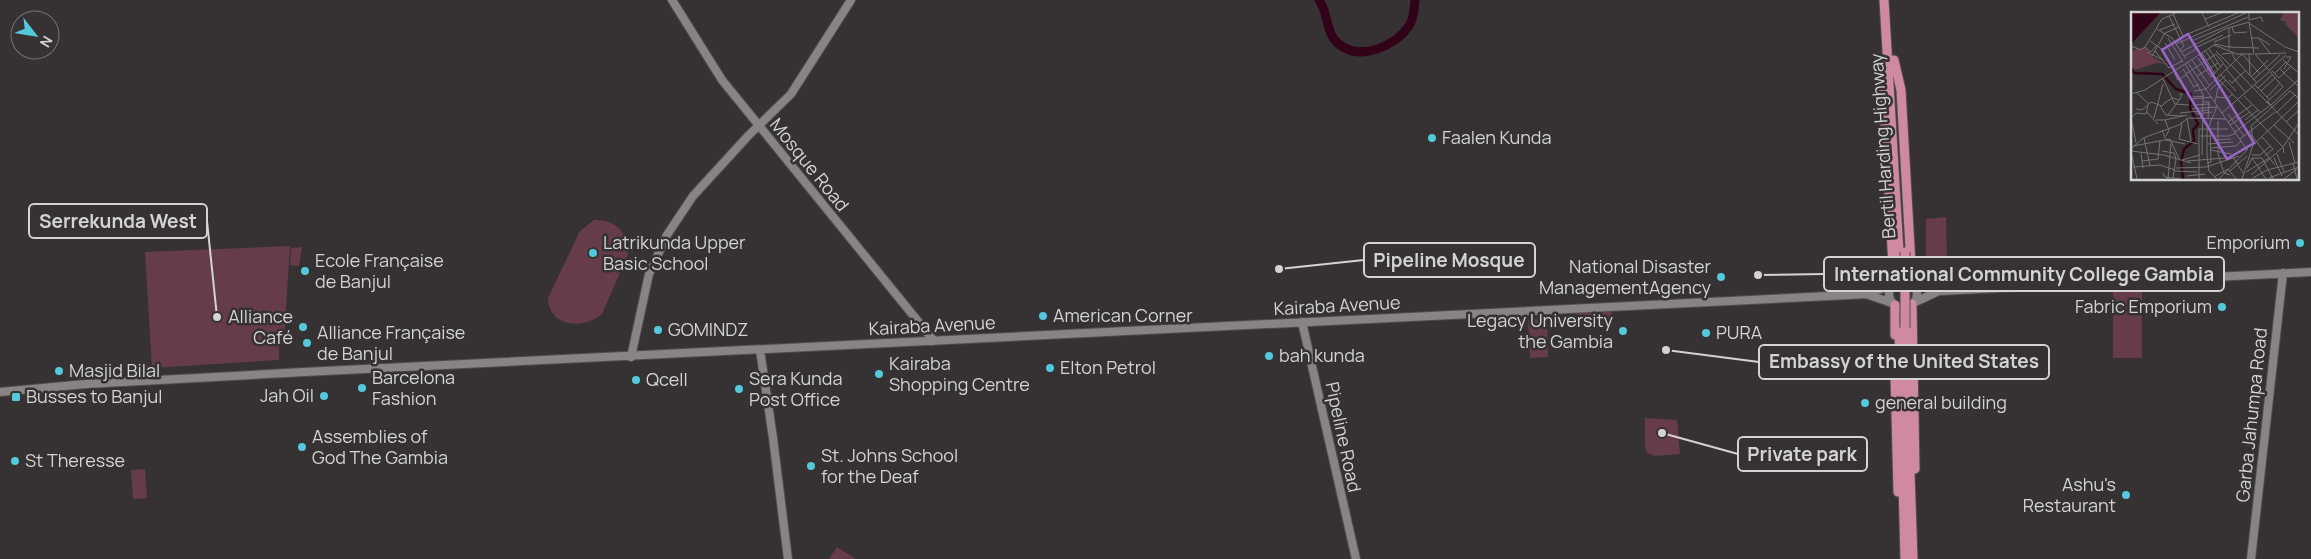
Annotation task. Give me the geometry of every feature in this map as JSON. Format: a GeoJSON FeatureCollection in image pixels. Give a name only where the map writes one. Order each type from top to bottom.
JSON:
{"type":"FeatureCollection","features":[{"type":"Feature","properties":{"kind":"main road","name":"Bertil Harding Highway"},"geometry":{"type":"LineString","coordinates":[[1884,0],[1891,72],[1898,209],[1908,502],[1905,559]]}},
{"type":"Feature","properties":{"kind":"main road","name":"Bertil Harding Highway"},"geometry":{"type":"LineString","coordinates":[[1890,0],[1890,60]]}},
{"type":"Feature","properties":{"kind":"main road"},"geometry":{"type":"LineString","coordinates":[[1893,284],[1883,93],[1883,67],[1890,60],[1902,90],[1913,283]]}},
{"type":"Feature","properties":{"kind":"main road"},"geometry":{"type":"LineString","coordinates":[[1893,304],[1896,460],[1899,506],[1908,519],[1915,505],[1914,303]]}},
{"type":"Feature","properties":{"kind":"main road","name":"Bertil Harding Highway"},"geometry":{"type":"LineString","coordinates":[[1908,519],[1913,559]]}},
{"type":"Feature","properties":{"kind":"street","name":"Mosque Road"},"geometry":{"type":"LineString","coordinates":[[672,0],[717,73],[934,341]]}},
{"type":"Feature","properties":{"kind":"street"},"geometry":{"type":"LineString","coordinates":[[631,357],[649,274],[667,235],[693,196],[758,126],[791,94],[851,0]]}},
{"type":"Feature","properties":{"kind":"street"},"geometry":{"type":"LineString","coordinates":[[1866,294],[1902,279],[1939,291],[2311,272]]}},
{"type":"Feature","properties":{"kind":"street","name":"Garba Jahumpa Road"},"geometry":{"type":"LineString","coordinates":[[2251,559],[2283,273]]}},
{"type":"Feature","properties":{"kind":"street"},"geometry":{"type":"LineString","coordinates":[[1913,283],[1917,293],[1914,303]]}},
{"type":"Feature","properties":{"kind":"street"},"geometry":{"type":"LineString","coordinates":[[1893,284],[1889,294],[1893,304]]}},
{"type":"Feature","properties":{"kind":"street"},"geometry":{"type":"LineString","coordinates":[[1866,294],[1904,308],[1939,291]]}},
{"type":"Feature","properties":{"kind":"street","name":"Kairaba Avenue"},"geometry":{"type":"LineString","coordinates":[[0,392],[86,384],[273,374],[1866,294]]}},
{"type":"Feature","properties":{"kind":"street","name":"Pipeline Road"},"geometry":{"type":"LineString","coordinates":[[1302,322],[1356,559]]}},
{"type":"Feature","properties":{"kind":"street"},"geometry":{"type":"LineString","coordinates":[[760,350],[788,559]]}},
{"type":"Feature","properties":{"kind":"shaded area"},"geometry":{"type":"Polygon","coordinates":[[[1946,217],[1947,265],[1926,267],[1926,219],[1946,217]]]}},
{"type":"Feature","properties":{"kind":"shaded area"},"geometry":{"type":"Polygon","coordinates":[[[594,220],[608,222],[619,229],[626,240],[628,254],[602,314],[586,322],[568,323],[554,315],[548,298],[580,231],[594,220]]]}},
{"type":"Feature","properties":{"kind":"shaded area"},"geometry":{"type":"Polygon","coordinates":[[[290,246],[284,339],[279,339],[279,360],[152,368],[145,252],[290,246]]]}},
{"type":"Feature","properties":{"kind":"shaded area"},"geometry":{"type":"Polygon","coordinates":[[[302,247],[299,266],[290,265],[291,248],[302,247]]]}},
{"type":"Feature","properties":{"kind":"shaded area"},"geometry":{"type":"Polygon","coordinates":[[[2113,292],[2142,292],[2142,358],[2113,358],[2113,292]]]}},
{"type":"Feature","properties":{"kind":"shaded area"},"geometry":{"type":"Polygon","coordinates":[[[1611,310],[1612,323],[1577,325],[1576,313],[1611,310]]]}},
{"type":"Feature","properties":{"kind":"shaded area"},"geometry":{"type":"Polygon","coordinates":[[[1547,319],[1548,357],[1530,358],[1528,320],[1547,319]]]}},
{"type":"Feature","properties":{"kind":"shaded area"},"geometry":{"type":"Polygon","coordinates":[[[1645,418],[1677,420],[1680,454],[1655,456],[1647,453],[1645,445],[1645,418]]]}},
{"type":"Feature","properties":{"kind":"shaded area"},"geometry":{"type":"Polygon","coordinates":[[[145,469],[147,498],[133,499],[131,470],[145,469]]]}},
{"type":"Feature","properties":{"kind":"shaded area"},"geometry":{"type":"Polygon","coordinates":[[[837,547],[856,559],[829,559],[837,547]]]}},
{"type":"Feature","properties":{"kind":"waterway"},"geometry":{"type":"LineString","coordinates":[[1319,0],[1329,30],[1335,40],[1348,50],[1358,52],[1377,49],[1387,45],[1403,33],[1412,20],[1415,0]]}},
{"type":"Feature","properties":{"kind":"place","name":"Faalen Kunda"},"geometry":{"type":"Point","coordinates":[1432,138]}},
{"type":"Feature","properties":{"kind":"place","name":"Emporium"},"geometry":{"type":"Point","coordinates":[2300,243]}},
{"type":"Feature","properties":{"kind":"place","name":"Latrikunda Upper Basic School"},"geometry":{"type":"Point","coordinates":[593,253]}},
{"type":"Feature","properties":{"kind":"place","name":"Pipeline Mosque"},"geometry":{"type":"Point","coordinates":[1279,269]}},
{"type":"Feature","properties":{"kind":"place","name":"Ecole Française de Banjul"},"geometry":{"type":"Point","coordinates":[305,271]}},
{"type":"Feature","properties":{"kind":"place","name":"International Community College Gambia"},"geometry":{"type":"Point","coordinates":[1758,275]}},
{"type":"Feature","properties":{"kind":"place","name":"National Disaster ManagementAgency"},"geometry":{"type":"Point","coordinates":[1721,277]}},
{"type":"Feature","properties":{"kind":"place","name":"Fabric Emporium"},"geometry":{"type":"Point","coordinates":[2222,307]}},
{"type":"Feature","properties":{"kind":"place","name":"American Corner"},"geometry":{"type":"Point","coordinates":[1043,316]}},
{"type":"Feature","properties":{"kind":"place","name":"Serrekunda West"},"geometry":{"type":"Point","coordinates":[217,317]}},
{"type":"Feature","properties":{"kind":"place","name":"Alliance Café"},"geometry":{"type":"Point","coordinates":[303,327]}},
{"type":"Feature","properties":{"kind":"place","name":"GOMINDZ"},"geometry":{"type":"Point","coordinates":[658,330]}},
{"type":"Feature","properties":{"kind":"place","name":"Legacy University the Gambia"},"geometry":{"type":"Point","coordinates":[1623,331]}},
{"type":"Feature","properties":{"kind":"place","name":"PURA"},"geometry":{"type":"Point","coordinates":[1706,333]}},
{"type":"Feature","properties":{"kind":"place","name":"Alliance Française de Banjul"},"geometry":{"type":"Point","coordinates":[307,343]}},
{"type":"Feature","properties":{"kind":"place","name":"Embassy of the United States"},"geometry":{"type":"Point","coordinates":[1666,350]}},
{"type":"Feature","properties":{"kind":"place","name":"bah kunda"},"geometry":{"type":"Point","coordinates":[1269,356]}},
{"type":"Feature","properties":{"kind":"place","name":"Elton Petrol"},"geometry":{"type":"Point","coordinates":[1050,368]}},
{"type":"Feature","properties":{"kind":"place","name":"Masjid Bilal"},"geometry":{"type":"Point","coordinates":[59,371]}},
{"type":"Feature","properties":{"kind":"place","name":"Kairaba Shopping Centre"},"geometry":{"type":"Point","coordinates":[879,374]}},
{"type":"Feature","properties":{"kind":"place","name":"Qcell"},"geometry":{"type":"Point","coordinates":[636,380]}},
{"type":"Feature","properties":{"kind":"place","name":"Barcelona Fashion"},"geometry":{"type":"Point","coordinates":[362,388]}},
{"type":"Feature","properties":{"kind":"place","name":"Sera Kunda Post Office"},"geometry":{"type":"Point","coordinates":[739,389]}},
{"type":"Feature","properties":{"kind":"place","name":"Jah Oil"},"geometry":{"type":"Point","coordinates":[324,396]}},
{"type":"Feature","properties":{"kind":"place","name":"Busses to Banjul"},"geometry":{"type":"Point","coordinates":[16,397]}},
{"type":"Feature","properties":{"kind":"place","name":"general building"},"geometry":{"type":"Point","coordinates":[1865,403]}},
{"type":"Feature","properties":{"kind":"place","name":"Private park"},"geometry":{"type":"Point","coordinates":[1662,433]}},
{"type":"Feature","properties":{"kind":"place","name":"Assemblies of God The Gambia"},"geometry":{"type":"Point","coordinates":[302,447]}},
{"type":"Feature","properties":{"kind":"place","name":"St Theresse"},"geometry":{"type":"Point","coordinates":[15,461]}},
{"type":"Feature","properties":{"kind":"place","name":"St. Johns School for the Deaf"},"geometry":{"type":"Point","coordinates":[811,466]}},
{"type":"Feature","properties":{"kind":"place","name":"Ashu's Restaurant"},"geometry":{"type":"Point","coordinates":[2126,495]}}]}
